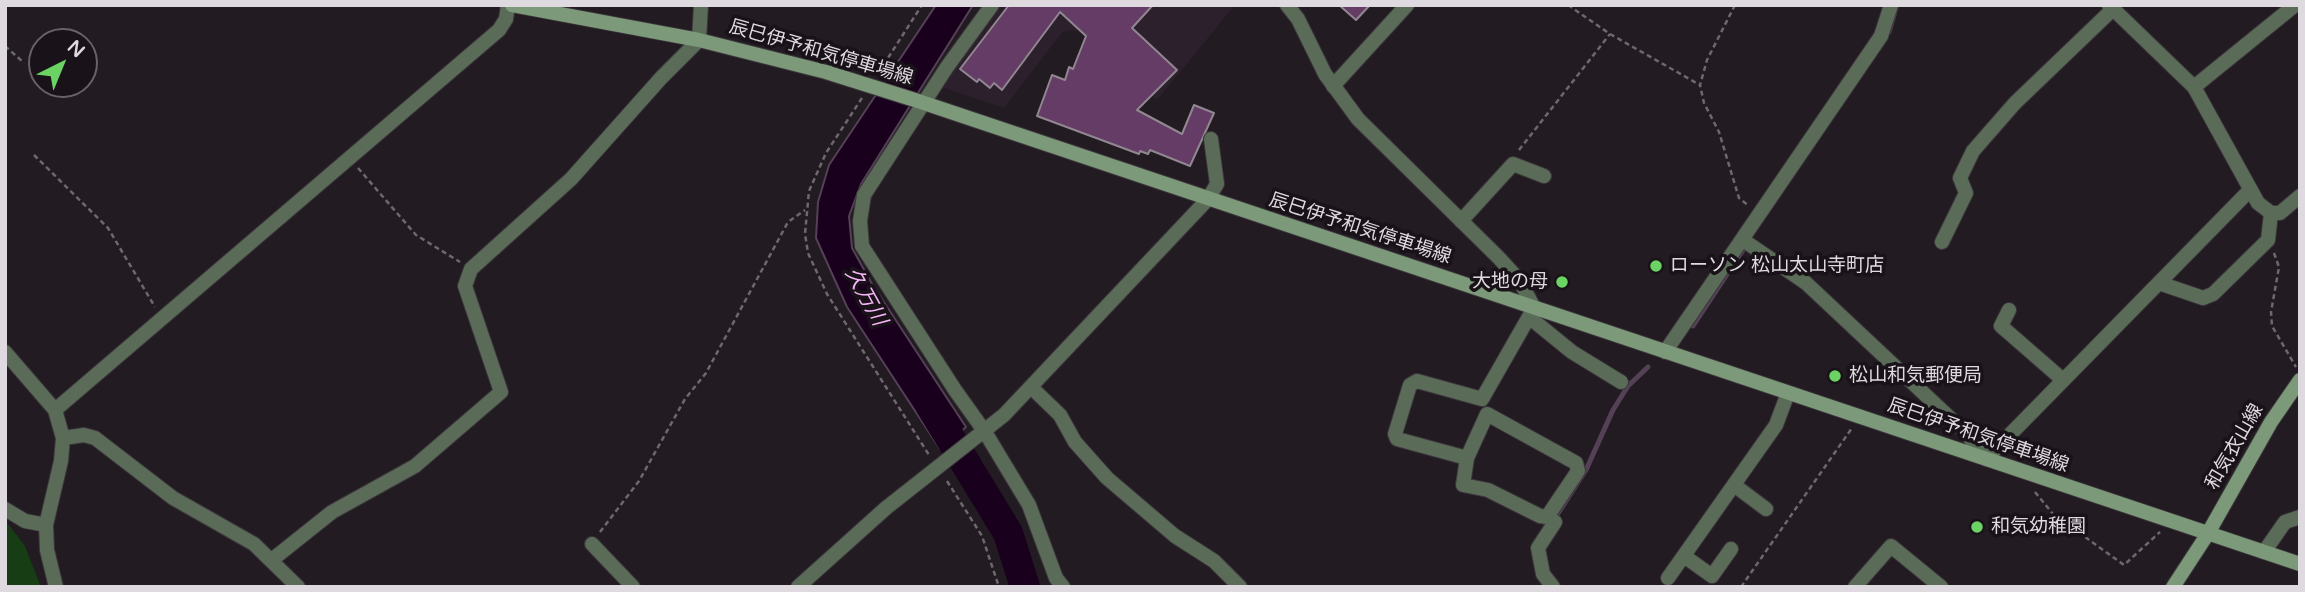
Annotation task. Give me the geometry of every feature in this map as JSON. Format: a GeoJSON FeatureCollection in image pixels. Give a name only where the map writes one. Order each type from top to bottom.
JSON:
{"type":"FeatureCollection","features":[{"type":"Feature","properties":{"kind":"main road","name":"辰巳伊予和気停車場線"},"geometry":{"type":"LineString","coordinates":[[510,5],[699,40],[919,101],[1531,312],[1665,352],[2300,564]]}},
{"type":"Feature","properties":{"kind":"main road","name":"和気衣山線"},"geometry":{"type":"LineString","coordinates":[[2207,535],[2271,422],[2300,380]]}},
{"type":"Feature","properties":{"kind":"main road"},"geometry":{"type":"LineString","coordinates":[[2173,587],[2207,535]]}},
{"type":"Feature","properties":{"kind":"street"},"geometry":{"type":"LineString","coordinates":[[55,410],[499,30],[510,5]]}},
{"type":"Feature","properties":{"kind":"street"},"geometry":{"type":"LineString","coordinates":[[272,559],[332,512],[415,466],[500,392],[466,286],[471,269],[570,180],[699,40],[701,5]]}},
{"type":"Feature","properties":{"kind":"street"},"geometry":{"type":"LineString","coordinates":[[992,5],[919,101],[864,195],[860,221],[862,246],[955,390],[981,436],[1029,506],[1056,578],[1063,587]]}},
{"type":"Feature","properties":{"kind":"street"},"geometry":{"type":"LineString","coordinates":[[1287,5],[1298,19],[1332,86],[1358,119],[1520,281],[1531,312],[1572,352],[1621,382]]}},
{"type":"Feature","properties":{"kind":"street"},"geometry":{"type":"LineString","coordinates":[[1332,86],[1407,5]]}},
{"type":"Feature","properties":{"kind":"street"},"geometry":{"type":"LineString","coordinates":[[1665,352],[1881,36],[1891,5]]}},
{"type":"Feature","properties":{"kind":"street"},"geometry":{"type":"LineString","coordinates":[[2194,87],[2295,5]]}},
{"type":"Feature","properties":{"kind":"street"},"geometry":{"type":"LineString","coordinates":[[1942,242],[1966,193],[1960,178],[1973,151],[2015,103],[2111,7],[2194,87],[2258,203],[2272,213]]}},
{"type":"Feature","properties":{"kind":"street"},"geometry":{"type":"LineString","coordinates":[[798,587],[886,508],[981,436],[1031,387],[1208,199],[1217,184],[1211,139]]}},
{"type":"Feature","properties":{"kind":"street"},"geometry":{"type":"LineString","coordinates":[[1461,221],[1513,164],[1544,176]]}},
{"type":"Feature","properties":{"kind":"street"},"geometry":{"type":"LineString","coordinates":[[1743,240],[1806,283],[1966,433],[1986,459],[2250,190]]}},
{"type":"Feature","properties":{"kind":"street"},"geometry":{"type":"LineString","coordinates":[[2272,213],[2287,209],[2300,196]]}},
{"type":"Feature","properties":{"kind":"street"},"geometry":{"type":"LineString","coordinates":[[2159,283],[2203,298],[2213,294],[2268,240],[2272,213]]}},
{"type":"Feature","properties":{"kind":"street"},"geometry":{"type":"LineString","coordinates":[[2009,310],[2001,326],[2063,380]]}},
{"type":"Feature","properties":{"kind":"street"},"geometry":{"type":"LineString","coordinates":[[1531,312],[1482,400],[1487,414],[1576,463],[1578,471],[1547,517]]}},
{"type":"Feature","properties":{"kind":"street"},"geometry":{"type":"LineString","coordinates":[[5,352],[55,410],[63,438],[61,461],[46,525],[47,550],[56,587]]}},
{"type":"Feature","properties":{"kind":"street"},"geometry":{"type":"LineString","coordinates":[[1467,458],[1397,439],[1395,435],[1410,384],[1416,381],[1482,400]]}},
{"type":"Feature","properties":{"kind":"street"},"geometry":{"type":"LineString","coordinates":[[1031,387],[1060,415],[1075,442],[1107,478],[1175,536],[1214,561],[1240,587]]}},
{"type":"Feature","properties":{"kind":"street"},"geometry":{"type":"LineString","coordinates":[[1668,578],[1776,425],[1788,393]]}},
{"type":"Feature","properties":{"kind":"street"},"geometry":{"type":"LineString","coordinates":[[1487,414],[1467,458],[1463,485],[1488,490],[1555,523],[1538,548],[1543,574],[1553,587]]}},
{"type":"Feature","properties":{"kind":"street"},"geometry":{"type":"LineString","coordinates":[[63,438],[84,435],[95,438],[173,498],[254,544],[298,587]]}},
{"type":"Feature","properties":{"kind":"street"},"geometry":{"type":"LineString","coordinates":[[1734,485],[1766,509]]}},
{"type":"Feature","properties":{"kind":"street"},"geometry":{"type":"LineString","coordinates":[[5,509],[25,521],[46,525]]}},
{"type":"Feature","properties":{"kind":"street"},"geometry":{"type":"LineString","coordinates":[[2264,552],[2285,522],[2300,517]]}},
{"type":"Feature","properties":{"kind":"street"},"geometry":{"type":"LineString","coordinates":[[593,544],[633,587]]}},
{"type":"Feature","properties":{"kind":"street"},"geometry":{"type":"LineString","coordinates":[[1855,587],[1891,546],[1941,587]]}},
{"type":"Feature","properties":{"kind":"street"},"geometry":{"type":"LineString","coordinates":[[1684,556],[1712,576],[1731,549]]}},
{"type":"Feature","properties":{"kind":"path"},"geometry":{"type":"LineString","coordinates":[[1568,5],[1610,34],[1700,85]]}},
{"type":"Feature","properties":{"kind":"path"},"geometry":{"type":"LineString","coordinates":[[1735,5],[1707,60],[1700,85],[1704,103],[1719,132],[1739,198],[1760,215]]}},
{"type":"Feature","properties":{"kind":"path"},"geometry":{"type":"LineString","coordinates":[[1513,164],[1513,157],[1610,34]]}},
{"type":"Feature","properties":{"kind":"path"},"geometry":{"type":"LineString","coordinates":[[5,46],[23,62]]}},
{"type":"Feature","properties":{"kind":"path"},"geometry":{"type":"LineString","coordinates":[[34,155],[108,228],[161,319]]}},
{"type":"Feature","properties":{"kind":"path"},"geometry":{"type":"LineString","coordinates":[[348,158],[416,235],[471,269]]}},
{"type":"Feature","properties":{"kind":"path"},"geometry":{"type":"LineString","coordinates":[[593,544],[639,481],[685,399],[706,373],[788,222],[806,209]]}},
{"type":"Feature","properties":{"kind":"path"},"geometry":{"type":"LineString","coordinates":[[2268,240],[2279,267],[2271,312],[2272,326],[2300,371]]}},
{"type":"Feature","properties":{"kind":"path"},"geometry":{"type":"LineString","coordinates":[[1741,587],[1860,417]]}},
{"type":"Feature","properties":{"kind":"path"},"geometry":{"type":"LineString","coordinates":[[2033,475],[2034,492],[2053,514],[2098,549],[2124,565],[2170,522]]}},
{"type":"Feature","properties":{"kind":"shaded area"},"geometry":{"type":"Polygon","coordinates":[[[1000,5],[1235,5],[1157,100],[1080,30],[1063,31],[1004,108],[942,87],[1000,5]]]}},
{"type":"Feature","properties":{"kind":"green space"},"geometry":{"type":"Polygon","coordinates":[[[5,520],[25,546],[41,587],[5,587],[5,520]]]}},
{"type":"Feature","properties":{"kind":"water"},"geometry":{"type":"Polygon","coordinates":[[[936,5],[973,5],[861,184],[849,216],[852,248],[872,284],[966,427],[940,449],[847,307],[816,238],[818,202],[829,165],[936,5]]]}},
{"type":"Feature","properties":{"kind":"building"},"geometry":{"type":"Polygon","coordinates":[[[1009,5],[1153,5],[1132,28],[1177,70],[1137,110],[1182,134],[1194,105],[1214,113],[1190,166],[1150,150],[1148,154],[1140,151],[1139,154],[1037,116],[1052,75],[1065,80],[1069,67],[1073,69],[1086,36],[1060,12],[1002,90],[994,83],[990,88],[979,79],[977,82],[960,69],[1009,5]]]}},
{"type":"Feature","properties":{"kind":"building"},"geometry":{"type":"Polygon","coordinates":[[[1339,5],[1370,5],[1356,20],[1339,5]]]}},
{"type":"Feature","properties":{"kind":"waterway"},"geometry":{"type":"LineString","coordinates":[[1889,32],[1897,5]]}},
{"type":"Feature","properties":{"kind":"waterway"},"geometry":{"type":"LineString","coordinates":[[1693,326],[1747,244]]}},
{"type":"Feature","properties":{"kind":"waterway"},"geometry":{"type":"LineString","coordinates":[[1557,515],[1586,470],[1613,410],[1628,386],[1648,367]]}},
{"type":"Feature","properties":{"kind":"waterway","name":"久万川"},"geometry":{"type":"LineString","coordinates":[[930,405],[1008,533],[1025,587]]}},
{"type":"Feature","properties":{"kind":"place","name":"ローソン 松山太山寺町店"},"geometry":{"type":"Point","coordinates":[1656,266]}},
{"type":"Feature","properties":{"kind":"place","name":"大地の母"},"geometry":{"type":"Point","coordinates":[1562,282]}},
{"type":"Feature","properties":{"kind":"place","name":"松山和気郵便局"},"geometry":{"type":"Point","coordinates":[1835,376]}},
{"type":"Feature","properties":{"kind":"place","name":"和気幼稚園"},"geometry":{"type":"Point","coordinates":[1977,527]}}]}
